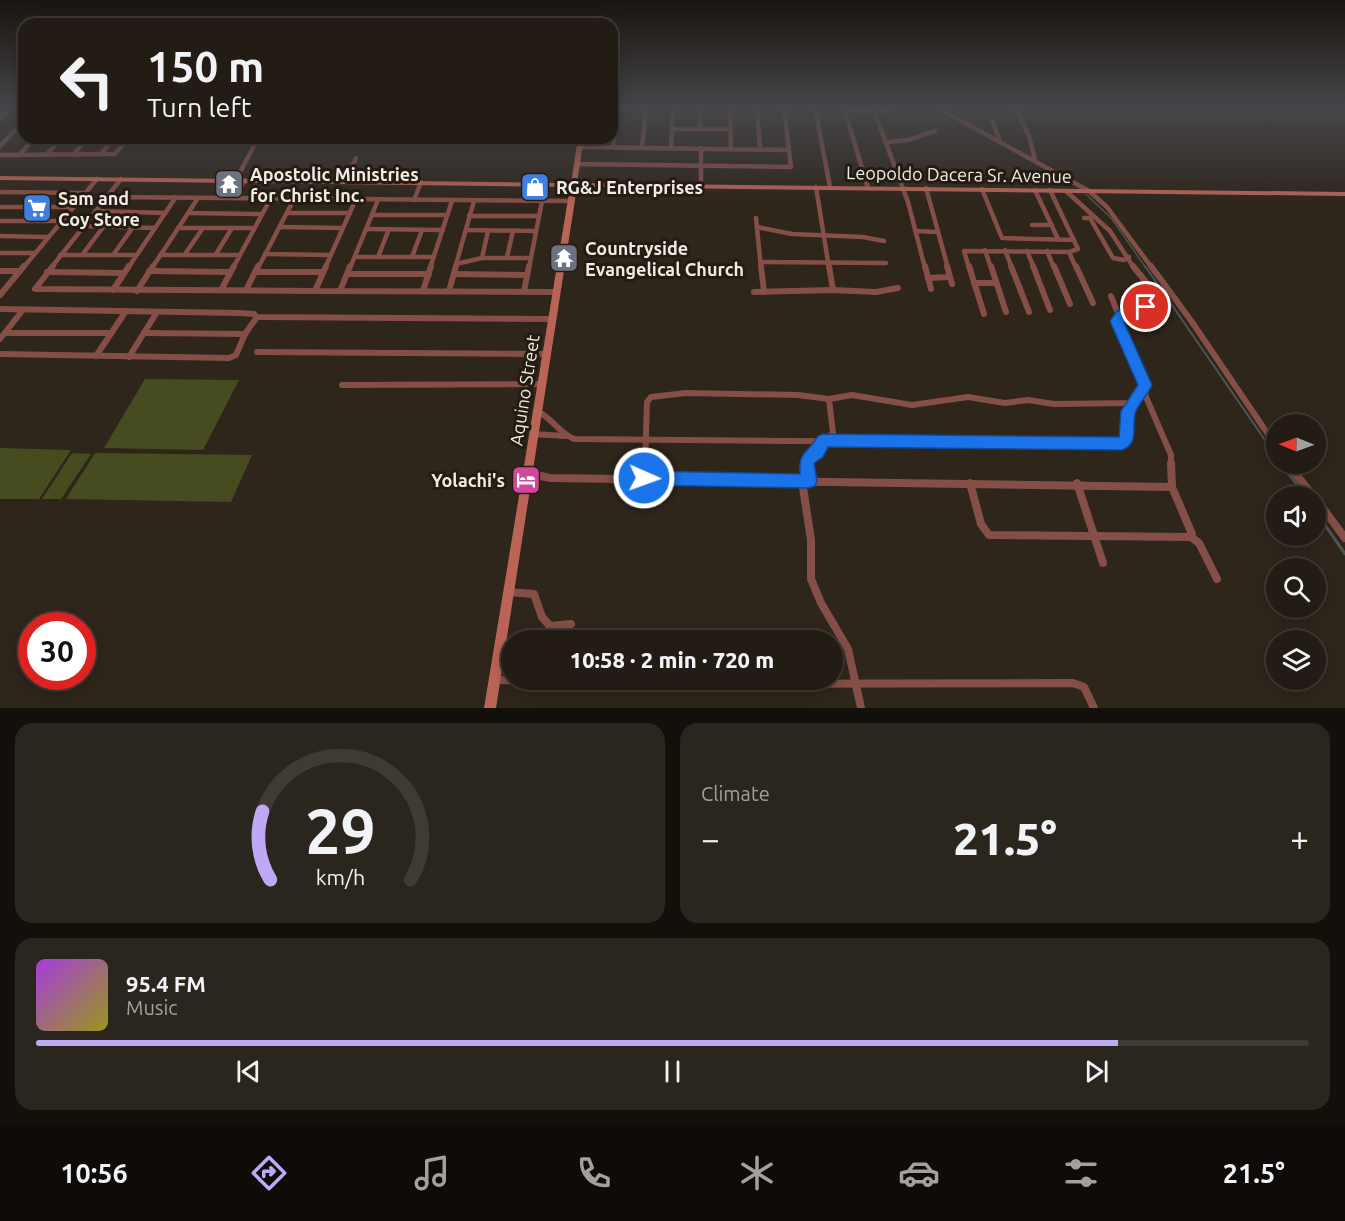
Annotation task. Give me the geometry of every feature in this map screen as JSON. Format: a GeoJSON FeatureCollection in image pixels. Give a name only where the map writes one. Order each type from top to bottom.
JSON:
{"type":"FeatureCollection","features":[{"type":"Feature","properties":{"kind":"main road","name":"Aquino Street"},"geometry":{"type":"LineString","coordinates":[[490,708],[580,144]]}},
{"type":"Feature","properties":{"kind":"main road","name":"Leopoldo Dacera Sr. Avenue"},"geometry":{"type":"LineString","coordinates":[[0,177],[1345,194]]}},
{"type":"Feature","properties":{"kind":"street"},"geometry":{"type":"LineString","coordinates":[[642,147],[643,141]]}},
{"type":"Feature","properties":{"kind":"street"},"geometry":{"type":"LineString","coordinates":[[671,141],[671,148]]}},
{"type":"Feature","properties":{"kind":"street"},"geometry":{"type":"LineString","coordinates":[[730,141],[730,149]]}},
{"type":"Feature","properties":{"kind":"street"},"geometry":{"type":"LineString","coordinates":[[759,141],[760,149]]}},
{"type":"Feature","properties":{"kind":"street"},"geometry":{"type":"LineString","coordinates":[[576,164],[791,167],[788,141]]}},
{"type":"Feature","properties":{"kind":"street"},"geometry":{"type":"LineString","coordinates":[[821,141],[830,187]]}},
{"type":"Feature","properties":{"kind":"street"},"geometry":{"type":"LineString","coordinates":[[854,141],[868,188]]}},
{"type":"Feature","properties":{"kind":"street"},"geometry":{"type":"LineString","coordinates":[[897,141],[887,142],[916,231],[931,289]]}},
{"type":"Feature","properties":{"kind":"street"},"geometry":{"type":"LineString","coordinates":[[1001,141],[1089,191],[1119,221],[1192,322],[1266,431]]}},
{"type":"Feature","properties":{"kind":"street"},"geometry":{"type":"LineString","coordinates":[[1030,141],[1035,160]]}},
{"type":"Feature","properties":{"kind":"street"},"geometry":{"type":"LineString","coordinates":[[20,154],[29,144]]}},
{"type":"Feature","properties":{"kind":"street"},"geometry":{"type":"LineString","coordinates":[[47,154],[56,144]]}},
{"type":"Feature","properties":{"kind":"street"},"geometry":{"type":"LineString","coordinates":[[74,154],[82,144]]}},
{"type":"Feature","properties":{"kind":"street"},"geometry":{"type":"LineString","coordinates":[[101,154],[109,144]]}},
{"type":"Feature","properties":{"kind":"street"},"geometry":{"type":"LineString","coordinates":[[0,154],[116,154],[124,144]]}},
{"type":"Feature","properties":{"kind":"street"},"geometry":{"type":"LineString","coordinates":[[236,180],[255,144]]}},
{"type":"Feature","properties":{"kind":"street"},"geometry":{"type":"LineString","coordinates":[[579,147],[789,150]]}},
{"type":"Feature","properties":{"kind":"street"},"geometry":{"type":"LineString","coordinates":[[701,148],[701,185]]}},
{"type":"Feature","properties":{"kind":"street"},"geometry":{"type":"LineString","coordinates":[[345,181],[356,158]]}},
{"type":"Feature","properties":{"kind":"street"},"geometry":{"type":"LineString","coordinates":[[1,291],[97,179]]}},
{"type":"Feature","properties":{"kind":"street"},"geometry":{"type":"LineString","coordinates":[[121,179],[46,272],[35,289],[556,291]]}},
{"type":"Feature","properties":{"kind":"street"},"geometry":{"type":"LineString","coordinates":[[234,198],[245,180]]}},
{"type":"Feature","properties":{"kind":"street"},"geometry":{"type":"LineString","coordinates":[[414,200],[421,182]]}},
{"type":"Feature","properties":{"kind":"street"},"geometry":{"type":"LineString","coordinates":[[816,187],[833,290]]}},
{"type":"Feature","properties":{"kind":"street"},"geometry":{"type":"LineString","coordinates":[[926,188],[952,284]]}},
{"type":"Feature","properties":{"kind":"street"},"geometry":{"type":"LineString","coordinates":[[982,189],[1002,238],[1074,240]]}},
{"type":"Feature","properties":{"kind":"street"},"geometry":{"type":"LineString","coordinates":[[1035,190],[1058,239]]}},
{"type":"Feature","properties":{"kind":"street"},"geometry":{"type":"LineString","coordinates":[[984,314],[964,252],[1027,250],[1069,252],[1078,249],[1050,190]]}},
{"type":"Feature","properties":{"kind":"street"},"geometry":{"type":"LineString","coordinates":[[1066,190],[1110,231],[1154,294],[1141,311],[1119,316]]}},
{"type":"Feature","properties":{"kind":"street"},"geometry":{"type":"LineString","coordinates":[[0,192],[84,193]]}},
{"type":"Feature","properties":{"kind":"street"},"geometry":{"type":"LineString","coordinates":[[106,197],[570,201]]}},
{"type":"Feature","properties":{"kind":"street"},"geometry":{"type":"LineString","coordinates":[[113,291],[176,197]]}},
{"type":"Feature","properties":{"kind":"street"},"geometry":{"type":"LineString","coordinates":[[137,291],[198,198]]}},
{"type":"Feature","properties":{"kind":"street"},"geometry":{"type":"LineString","coordinates":[[221,290],[271,198]]}},
{"type":"Feature","properties":{"kind":"street"},"geometry":{"type":"LineString","coordinates":[[246,290],[294,199]]}},
{"type":"Feature","properties":{"kind":"street"},"geometry":{"type":"LineString","coordinates":[[315,291],[356,199]]}},
{"type":"Feature","properties":{"kind":"street"},"geometry":{"type":"LineString","coordinates":[[340,291],[378,200]]}},
{"type":"Feature","properties":{"kind":"street"},"geometry":{"type":"LineString","coordinates":[[423,291],[452,201]]}},
{"type":"Feature","properties":{"kind":"street"},"geometry":{"type":"LineString","coordinates":[[449,291],[474,201]]}},
{"type":"Feature","properties":{"kind":"street"},"geometry":{"type":"LineString","coordinates":[[524,291],[543,201]]}},
{"type":"Feature","properties":{"kind":"street"},"geometry":{"type":"LineString","coordinates":[[0,207],[72,207]]}},
{"type":"Feature","properties":{"kind":"street"},"geometry":{"type":"LineString","coordinates":[[95,212],[165,213]]}},
{"type":"Feature","properties":{"kind":"street"},"geometry":{"type":"LineString","coordinates":[[188,213],[261,214]]}},
{"type":"Feature","properties":{"kind":"street"},"geometry":{"type":"LineString","coordinates":[[287,213],[350,213]]}},
{"type":"Feature","properties":{"kind":"street"},"geometry":{"type":"LineString","coordinates":[[372,215],[447,215]]}},
{"type":"Feature","properties":{"kind":"street"},"geometry":{"type":"LineString","coordinates":[[469,216],[539,216]]}},
{"type":"Feature","properties":{"kind":"street"},"geometry":{"type":"LineString","coordinates":[[756,218],[764,292]]}},
{"type":"Feature","properties":{"kind":"street"},"geometry":{"type":"LineString","coordinates":[[1084,218],[1090,218],[1113,258],[1124,260],[1129,257]]}},
{"type":"Feature","properties":{"kind":"street"},"geometry":{"type":"LineString","coordinates":[[0,221],[60,221]]}},
{"type":"Feature","properties":{"kind":"street"},"geometry":{"type":"LineString","coordinates":[[1032,225],[1052,225]]}},
{"type":"Feature","properties":{"kind":"street"},"geometry":{"type":"LineString","coordinates":[[83,226],[156,228]]}},
{"type":"Feature","properties":{"kind":"street"},"geometry":{"type":"LineString","coordinates":[[82,255],[104,226]]}},
{"type":"Feature","properties":{"kind":"street"},"geometry":{"type":"LineString","coordinates":[[113,255],[133,227]]}},
{"type":"Feature","properties":{"kind":"street"},"geometry":{"type":"LineString","coordinates":[[279,227],[343,228]]}},
{"type":"Feature","properties":{"kind":"street"},"geometry":{"type":"LineString","coordinates":[[757,227],[792,234],[884,241]]}},
{"type":"Feature","properties":{"kind":"street"},"geometry":{"type":"LineString","coordinates":[[178,228],[254,228]]}},
{"type":"Feature","properties":{"kind":"street"},"geometry":{"type":"LineString","coordinates":[[185,254],[203,228]]}},
{"type":"Feature","properties":{"kind":"street"},"geometry":{"type":"LineString","coordinates":[[216,254],[232,228]]}},
{"type":"Feature","properties":{"kind":"street"},"geometry":{"type":"LineString","coordinates":[[366,229],[443,230]]}},
{"type":"Feature","properties":{"kind":"street"},"geometry":{"type":"LineString","coordinates":[[378,257],[389,230]]}},
{"type":"Feature","properties":{"kind":"street"},"geometry":{"type":"LineString","coordinates":[[412,257],[422,230]]}},
{"type":"Feature","properties":{"kind":"street"},"geometry":{"type":"LineString","coordinates":[[466,230],[536,231]]}},
{"type":"Feature","properties":{"kind":"street"},"geometry":{"type":"LineString","coordinates":[[482,258],[488,231]]}},
{"type":"Feature","properties":{"kind":"street"},"geometry":{"type":"LineString","coordinates":[[507,257],[513,231]]}},
{"type":"Feature","properties":{"kind":"street"},"geometry":{"type":"LineString","coordinates":[[916,231],[937,232]]}},
{"type":"Feature","properties":{"kind":"street"},"geometry":{"type":"LineString","coordinates":[[0,236],[47,237]]}},
{"type":"Feature","properties":{"kind":"street"},"geometry":{"type":"LineString","coordinates":[[985,250],[1006,312]]}},
{"type":"Feature","properties":{"kind":"street"},"geometry":{"type":"LineString","coordinates":[[1005,250],[1029,312]]}},
{"type":"Feature","properties":{"kind":"street"},"geometry":{"type":"LineString","coordinates":[[1027,250],[1050,310]]}},
{"type":"Feature","properties":{"kind":"street"},"geometry":{"type":"LineString","coordinates":[[1047,251],[1070,304]]}},
{"type":"Feature","properties":{"kind":"street"},"geometry":{"type":"LineString","coordinates":[[1069,252],[1093,303]]}},
{"type":"Feature","properties":{"kind":"street"},"geometry":{"type":"LineString","coordinates":[[0,253],[35,253]]}},
{"type":"Feature","properties":{"kind":"street"},"geometry":{"type":"LineString","coordinates":[[265,254],[331,255]]}},
{"type":"Feature","properties":{"kind":"street"},"geometry":{"type":"LineString","coordinates":[[60,255],[136,255]]}},
{"type":"Feature","properties":{"kind":"street"},"geometry":{"type":"LineString","coordinates":[[160,255],[239,255]]}},
{"type":"Feature","properties":{"kind":"street"},"geometry":{"type":"LineString","coordinates":[[355,257],[434,257]]}},
{"type":"Feature","properties":{"kind":"street"},"geometry":{"type":"LineString","coordinates":[[456,264],[482,258],[531,258]]}},
{"type":"Feature","properties":{"kind":"street"},"geometry":{"type":"LineString","coordinates":[[761,262],[886,263]]}},
{"type":"Feature","properties":{"kind":"street"},"geometry":{"type":"LineString","coordinates":[[0,271],[20,271]]}},
{"type":"Feature","properties":{"kind":"street"},"geometry":{"type":"LineString","coordinates":[[149,271],[230,272]]}},
{"type":"Feature","properties":{"kind":"street"},"geometry":{"type":"LineString","coordinates":[[46,272],[124,273]]}},
{"type":"Feature","properties":{"kind":"street"},"geometry":{"type":"LineString","coordinates":[[256,272],[323,273]]}},
{"type":"Feature","properties":{"kind":"street"},"geometry":{"type":"LineString","coordinates":[[348,274],[429,274]]}},
{"type":"Feature","properties":{"kind":"street"},"geometry":{"type":"LineString","coordinates":[[454,274],[527,274]]}},
{"type":"Feature","properties":{"kind":"street"},"geometry":{"type":"LineString","coordinates":[[928,278],[950,278]]}},
{"type":"Feature","properties":{"kind":"street"},"geometry":{"type":"LineString","coordinates":[[974,283],[995,283]]}},
{"type":"Feature","properties":{"kind":"street"},"geometry":{"type":"LineString","coordinates":[[754,292],[833,290],[876,292],[898,288]]}},
{"type":"Feature","properties":{"kind":"street"},"geometry":{"type":"LineString","coordinates":[[1111,296],[1119,316],[1117,325],[1142,375],[1171,455],[1172,487],[1192,530],[1191,537]]}},
{"type":"Feature","properties":{"kind":"street"},"geometry":{"type":"LineString","coordinates":[[0,309],[240,313],[254,314],[257,317],[551,319]]}},
{"type":"Feature","properties":{"kind":"street"},"geometry":{"type":"LineString","coordinates":[[0,339],[22,311]]}},
{"type":"Feature","properties":{"kind":"street"},"geometry":{"type":"LineString","coordinates":[[96,356],[126,311]]}},
{"type":"Feature","properties":{"kind":"street"},"geometry":{"type":"LineString","coordinates":[[129,357],[157,312]]}},
{"type":"Feature","properties":{"kind":"street"},"geometry":{"type":"LineString","coordinates":[[0,354],[229,358],[236,355],[244,334],[257,317]]}},
{"type":"Feature","properties":{"kind":"street"},"geometry":{"type":"LineString","coordinates":[[5,333],[111,333]]}},
{"type":"Feature","properties":{"kind":"street"},"geometry":{"type":"LineString","coordinates":[[144,333],[244,334]]}},
{"type":"Feature","properties":{"kind":"street"},"geometry":{"type":"LineString","coordinates":[[257,352],[546,354]]}},
{"type":"Feature","properties":{"kind":"street"},"geometry":{"type":"LineString","coordinates":[[342,385],[541,384]]}},
{"type":"Feature","properties":{"kind":"street"},"geometry":{"type":"LineString","coordinates":[[533,434],[621,440],[1122,444],[1127,439],[1126,418],[1132,403],[1145,388]]}},
{"type":"Feature","properties":{"kind":"street"},"geometry":{"type":"LineString","coordinates":[[644,478],[647,402],[654,396],[709,393],[806,395],[829,399],[852,394],[912,405],[968,397],[1005,403],[1029,400],[1054,404],[1132,403]]}},
{"type":"Feature","properties":{"kind":"street"},"geometry":{"type":"LineString","coordinates":[[829,399],[833,433],[823,440],[817,452],[806,460],[811,579],[826,611],[845,642],[861,708]]}},
{"type":"Feature","properties":{"kind":"street"},"geometry":{"type":"LineString","coordinates":[[537,411],[550,417],[556,429],[565,436]]}},
{"type":"Feature","properties":{"kind":"street"},"geometry":{"type":"LineString","coordinates":[[527,473],[550,478],[1077,483],[1172,487]]}},
{"type":"Feature","properties":{"kind":"street"},"geometry":{"type":"LineString","coordinates":[[1296,474],[1305,486]]}},
{"type":"Feature","properties":{"kind":"street"},"geometry":{"type":"LineString","coordinates":[[970,483],[975,494],[982,527],[989,536],[1191,537],[1199,543],[1217,579]]}},
{"type":"Feature","properties":{"kind":"street"},"geometry":{"type":"LineString","coordinates":[[1077,483],[1103,563]]}},
{"type":"Feature","properties":{"kind":"street"},"geometry":{"type":"LineString","coordinates":[[1326,513],[1345,538]]}},
{"type":"Feature","properties":{"kind":"street"},"geometry":{"type":"LineString","coordinates":[[508,592],[534,594],[542,617],[550,626]]}},
{"type":"Feature","properties":{"kind":"street"},"geometry":{"type":"LineString","coordinates":[[550,626],[571,624]]}},
{"type":"Feature","properties":{"kind":"street"},"geometry":{"type":"LineString","coordinates":[[549,630],[550,626]]}},
{"type":"Feature","properties":{"kind":"street"},"geometry":{"type":"LineString","coordinates":[[495,680],[501,680]]}},
{"type":"Feature","properties":{"kind":"street"},"geometry":{"type":"LineString","coordinates":[[843,684],[1073,683],[1084,687],[1094,708]]}},
{"type":"Feature","properties":{"kind":"green space"},"geometry":{"type":"Polygon","coordinates":[[[145,379],[239,380],[203,450],[104,448],[145,379]]]}},
{"type":"Feature","properties":{"kind":"green space"},"geometry":{"type":"Polygon","coordinates":[[[0,448],[71,450],[39,499],[0,499],[0,448]]]}},
{"type":"Feature","properties":{"kind":"green space"},"geometry":{"type":"Polygon","coordinates":[[[72,453],[91,454],[61,499],[42,499],[72,453]]]}},
{"type":"Feature","properties":{"kind":"green space"},"geometry":{"type":"Polygon","coordinates":[[[95,453],[252,455],[231,502],[66,499],[95,453]]]}},
{"type":"Feature","properties":{"kind":"waterway"},"geometry":{"type":"LineString","coordinates":[[1086,194],[1112,219],[1146,268]]}},
{"type":"Feature","properties":{"kind":"waterway"},"geometry":{"type":"LineString","coordinates":[[1145,266],[1266,441]]}},
{"type":"Feature","properties":{"kind":"waterway"},"geometry":{"type":"LineString","coordinates":[[1289,474],[1298,486]]}},
{"type":"Feature","properties":{"kind":"waterway"},"geometry":{"type":"LineString","coordinates":[[1326,526],[1345,554]]}},
{"type":"Feature","properties":{"kind":"place","name":"Apostolic Ministries for Christ Inc."},"geometry":{"type":"Point","coordinates":[229,184]}},
{"type":"Feature","properties":{"kind":"place","name":"RG&J Enterprises"},"geometry":{"type":"Point","coordinates":[535,187]}},
{"type":"Feature","properties":{"kind":"place","name":"Sam and Coy Store"},"geometry":{"type":"Point","coordinates":[37,208]}},
{"type":"Feature","properties":{"kind":"place","name":"Countryside Evangelical Church"},"geometry":{"type":"Point","coordinates":[564,258]}},
{"type":"Feature","properties":{"kind":"place","name":"Yolachi's"},"geometry":{"type":"Point","coordinates":[526,480]}},
{"type":"Feature","properties":{"kind":"route"},"geometry":{"type":"LineString","coordinates":[[644,478],[809,481],[806,460],[817,452],[823,440],[1122,444],[1127,439],[1128,411],[1145,385],[1117,321],[1122,315],[1137,313],[1146,307]]}}]}
